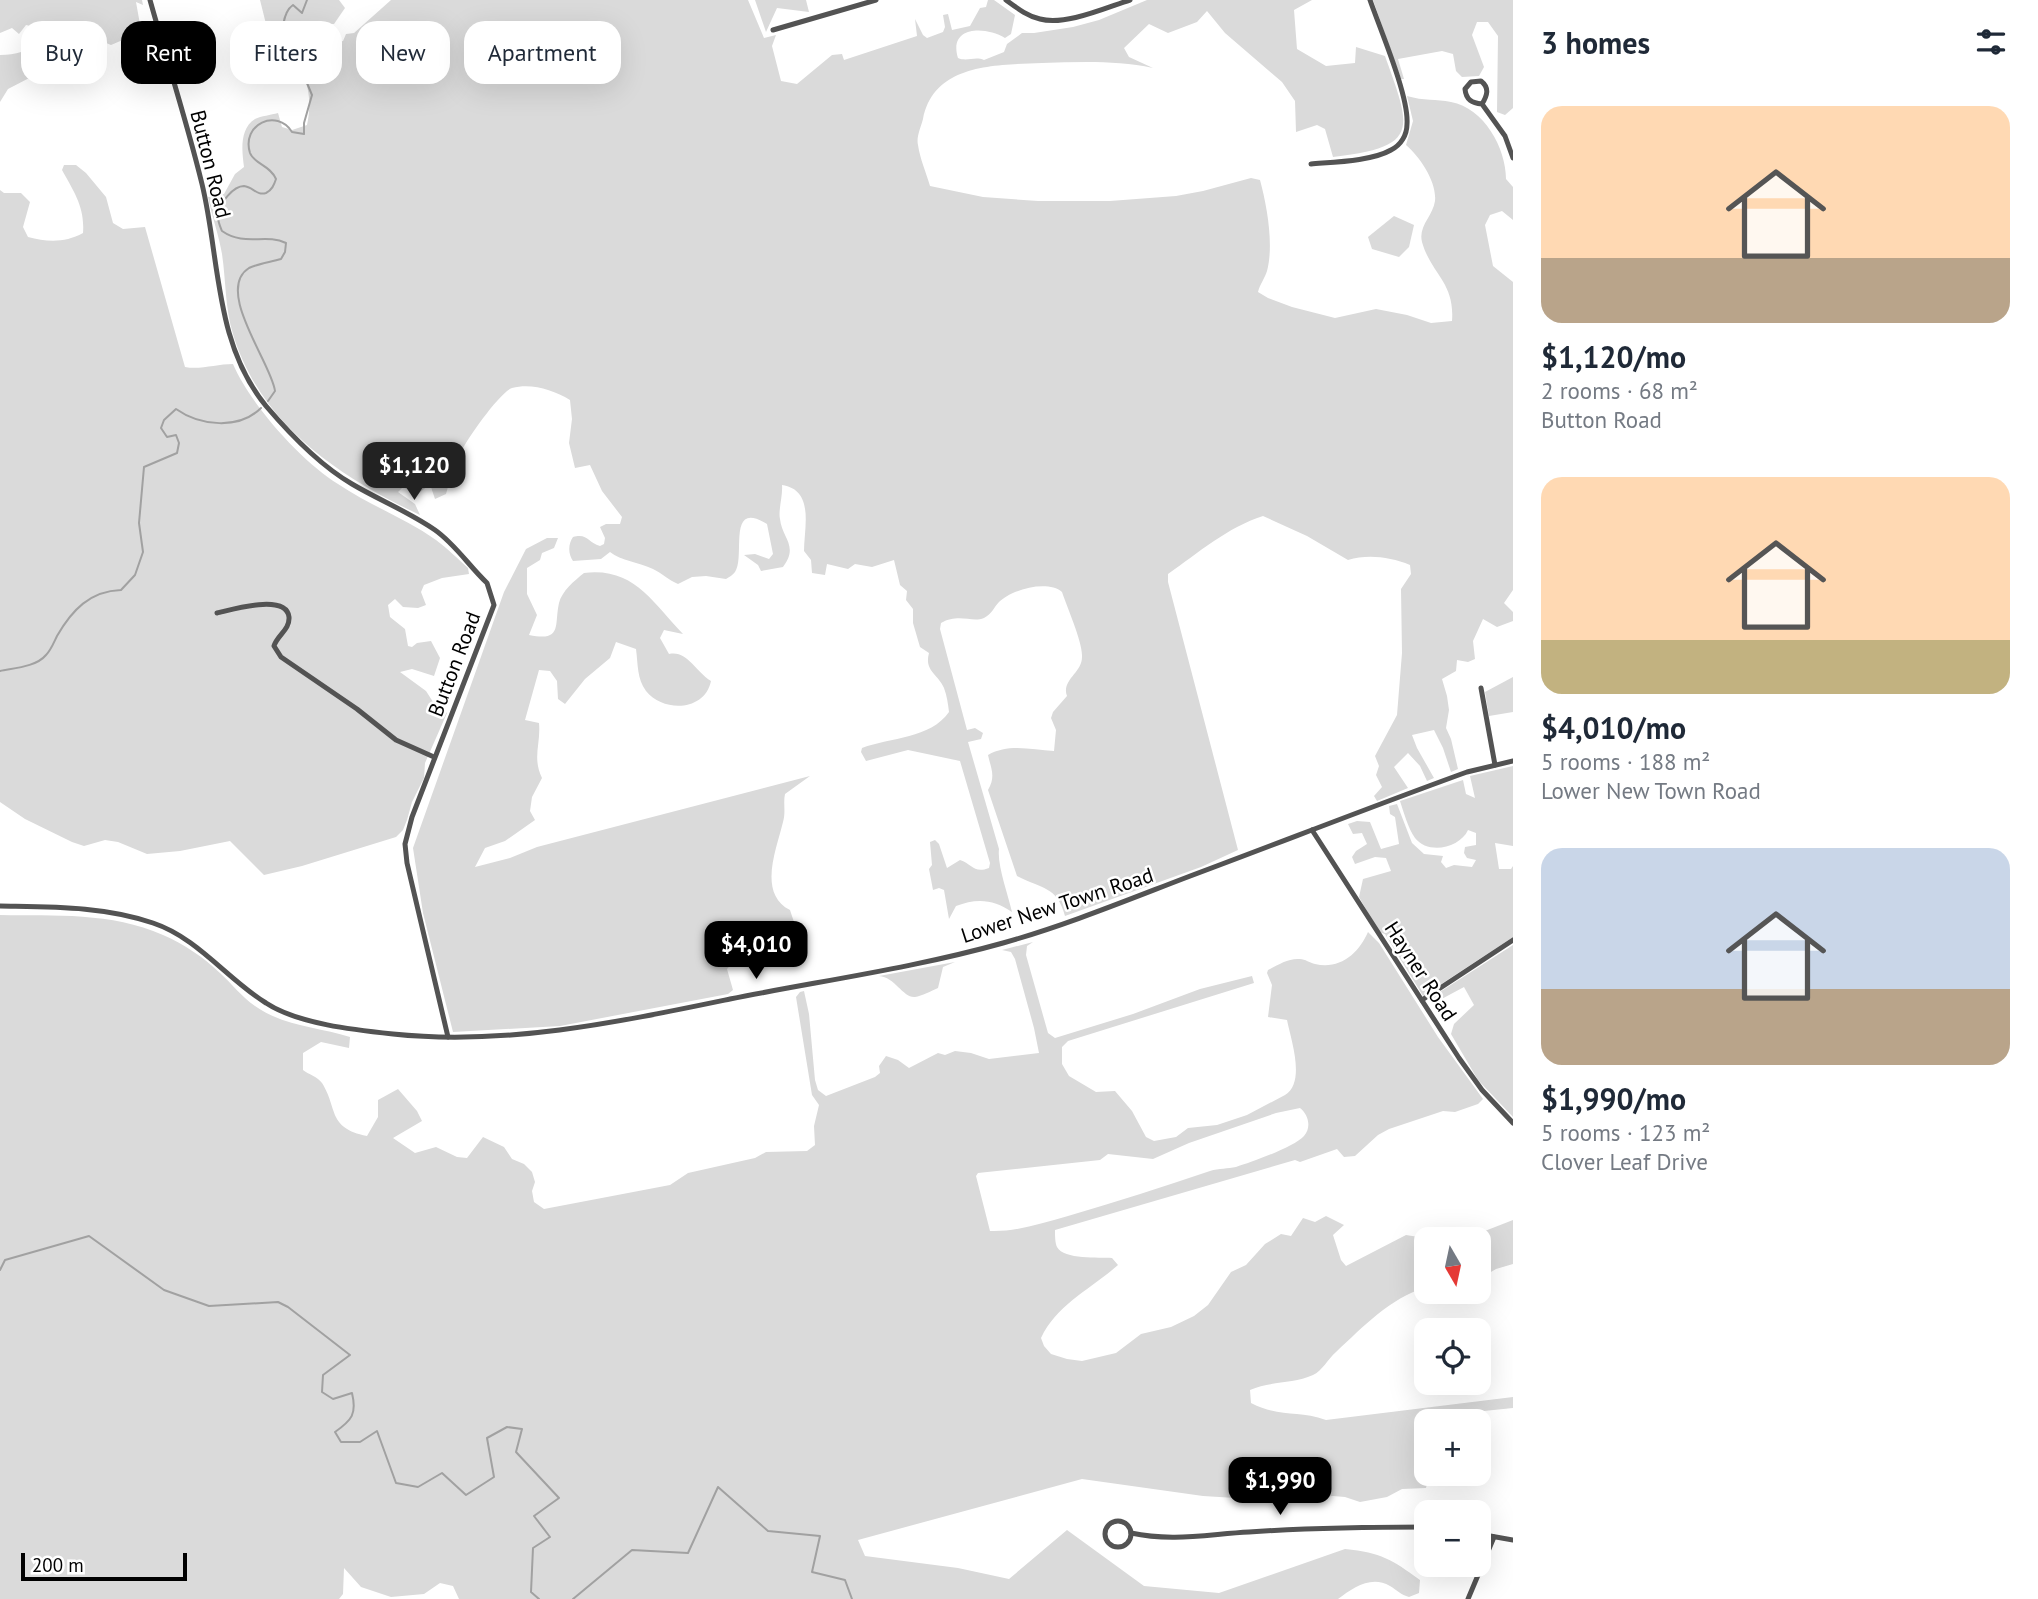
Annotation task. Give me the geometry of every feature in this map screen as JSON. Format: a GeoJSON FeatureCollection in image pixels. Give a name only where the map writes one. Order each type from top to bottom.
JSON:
{"type":"FeatureCollection","features":[{"type":"Feature","properties":{"kind":"street","name":"Button Road"},"geometry":{"type":"LineString","coordinates":[[150,0],[202,184],[211,227],[223,318],[249,379],[265,405],[322,464],[348,482],[434,529],[487,583],[492,594],[495,605],[434,757],[405,844],[407,863],[448,1037]]}},
{"type":"Feature","properties":{"kind":"street"},"geometry":{"type":"LineString","coordinates":[[773,30],[857,3],[876,0]]}},
{"type":"Feature","properties":{"kind":"street"},"geometry":{"type":"LineString","coordinates":[[1006,0],[1025,13],[1049,21],[1068,19],[1130,0]]}},
{"type":"Feature","properties":{"kind":"street"},"geometry":{"type":"LineString","coordinates":[[1311,164],[1376,156],[1392,150],[1401,142],[1406,132],[1406,109],[1370,0]]}},
{"type":"Feature","properties":{"kind":"street"},"geometry":{"type":"LineString","coordinates":[[1482,104],[1487,94],[1486,86],[1481,81],[1471,82],[1465,89],[1467,97],[1471,102],[1482,104],[1505,135],[1513,158]]}},
{"type":"Feature","properties":{"kind":"street"},"geometry":{"type":"LineString","coordinates":[[217,613],[249,606],[280,606],[289,617],[287,628],[275,641],[276,652],[281,657],[357,709],[396,740],[434,757]]}},
{"type":"Feature","properties":{"kind":"street"},"geometry":{"type":"LineString","coordinates":[[1481,688],[1495,765]]}},
{"type":"Feature","properties":{"kind":"street","name":"Lower New Town Road"},"geometry":{"type":"LineString","coordinates":[[0,906],[97,910],[155,923],[179,935],[211,958],[269,1006],[300,1018],[394,1034],[448,1037],[531,1033],[580,1027],[963,953],[1055,926],[1467,772],[1513,761]]}},
{"type":"Feature","properties":{"kind":"street","name":"Hayner Road"},"geometry":{"type":"LineString","coordinates":[[1312,830],[1480,1089],[1513,1123]]}},
{"type":"Feature","properties":{"kind":"street"},"geometry":{"type":"LineString","coordinates":[[1422,1000],[1513,940]]}},
{"type":"Feature","properties":{"kind":"street"},"geometry":{"type":"LineString","coordinates":[[1118,1521],[1127,1525],[1131,1533],[1129,1542],[1118,1548],[1109,1544],[1105,1536],[1107,1527],[1118,1521]]}},
{"type":"Feature","properties":{"kind":"street"},"geometry":{"type":"LineString","coordinates":[[1131,1533],[1179,1538],[1361,1526],[1414,1527]]}},
{"type":"Feature","properties":{"kind":"street"},"geometry":{"type":"LineString","coordinates":[[1491,1537],[1513,1540]]}},
{"type":"Feature","properties":{"kind":"street"},"geometry":{"type":"LineString","coordinates":[[1468,1599],[1494,1537]]}},
{"type":"Feature","properties":{"kind":"shaded area"},"geometry":{"type":"Polygon","coordinates":[[[0,0],[142,0],[143,5],[136,2],[139,21],[121,21],[121,41],[111,45],[107,43],[107,21],[21,21],[19,34],[12,28],[0,33],[0,0]]]}},
{"type":"Feature","properties":{"kind":"shaded area"},"geometry":{"type":"Polygon","coordinates":[[[260,0],[339,0],[345,8],[336,21],[265,21],[260,0]]]}},
{"type":"Feature","properties":{"kind":"shaded area"},"geometry":{"type":"Polygon","coordinates":[[[391,0],[748,0],[764,38],[776,35],[772,46],[781,81],[797,84],[832,55],[842,54],[844,60],[917,36],[915,19],[927,38],[943,32],[943,15],[948,14],[952,30],[970,26],[980,8],[986,7],[988,0],[994,0],[1015,15],[1011,34],[1005,38],[979,31],[963,34],[956,47],[958,58],[984,60],[1004,52],[1007,44],[1022,33],[1073,27],[1099,20],[1147,0],[1312,0],[1294,10],[1297,49],[1326,66],[1355,63],[1356,47],[1385,56],[1403,117],[1402,130],[1395,140],[1382,147],[1333,157],[1325,129],[1317,125],[1296,132],[1295,101],[1282,82],[1225,33],[1207,11],[1197,22],[1168,33],[1149,24],[1124,48],[1129,57],[1153,68],[1098,62],[1024,64],[987,67],[953,77],[940,87],[929,101],[919,132],[920,155],[930,186],[983,197],[1038,201],[1110,201],[1176,196],[1251,178],[1260,180],[1267,213],[1270,249],[1267,271],[1258,292],[1292,307],[1335,318],[1376,309],[1431,323],[1452,321],[1452,308],[1446,287],[1422,242],[1422,231],[1434,206],[1435,194],[1427,170],[1406,145],[1413,121],[1407,96],[1451,102],[1474,112],[1483,121],[1497,143],[1506,179],[1513,187],[1513,220],[1502,211],[1490,215],[1485,225],[1493,266],[1513,282],[1513,590],[1504,603],[1513,612],[1513,621],[1497,627],[1483,619],[1473,641],[1475,659],[1468,662],[1457,660],[1456,671],[1442,679],[1449,710],[1446,728],[1458,769],[1451,772],[1434,730],[1412,735],[1434,778],[1427,781],[1420,766],[1408,753],[1394,767],[1408,788],[1377,801],[1374,796],[1382,787],[1376,775],[1379,766],[1375,756],[1397,715],[1402,653],[1401,589],[1411,574],[1410,565],[1379,557],[1348,560],[1307,536],[1263,516],[1225,534],[1168,574],[1238,850],[1201,867],[1065,916],[1062,906],[1053,894],[1017,876],[988,790],[992,776],[988,755],[1012,748],[1054,751],[1056,730],[1051,718],[1067,696],[1067,685],[1079,668],[1082,657],[1062,592],[1056,588],[1039,586],[1021,590],[1005,597],[984,618],[959,618],[941,623],[940,629],[967,730],[975,728],[983,733],[981,739],[968,742],[999,849],[1001,871],[1012,912],[992,902],[971,902],[956,906],[949,919],[944,890],[933,890],[929,869],[932,865],[930,842],[935,840],[939,844],[947,868],[960,860],[980,870],[989,868],[990,863],[960,761],[908,750],[866,761],[861,752],[862,748],[873,744],[921,732],[941,721],[949,712],[944,688],[928,664],[929,653],[920,647],[913,623],[913,609],[906,600],[907,591],[900,585],[894,560],[872,567],[855,564],[848,569],[827,564],[825,575],[812,573],[811,560],[804,551],[806,521],[803,502],[792,488],[782,485],[781,526],[790,548],[788,560],[783,567],[761,571],[758,565],[744,555],[755,554],[769,559],[773,554],[767,524],[754,518],[746,519],[742,524],[738,565],[734,573],[726,579],[692,577],[678,584],[653,569],[610,552],[601,559],[573,561],[569,549],[573,537],[585,537],[600,546],[604,544],[605,538],[600,527],[620,524],[622,517],[602,491],[590,465],[575,468],[569,443],[572,419],[570,400],[563,396],[535,387],[512,388],[507,391],[484,417],[464,446],[446,494],[435,499],[430,484],[418,494],[403,487],[398,492],[415,504],[420,515],[332,465],[283,421],[262,395],[245,366],[230,324],[222,254],[208,197],[224,194],[235,174],[244,167],[242,148],[250,123],[263,116],[278,113],[282,127],[292,130],[307,125],[309,104],[306,84],[342,84],[342,41],[346,34],[356,31],[356,84],[450,84],[450,21],[367,21],[391,0]]]}},
{"type":"Feature","properties":{"kind":"shaded area"},"geometry":{"type":"Polygon","coordinates":[[[755,0],[806,0],[809,12],[777,8],[766,32],[755,0]]]}},
{"type":"Feature","properties":{"kind":"shaded area"},"geometry":{"type":"Polygon","coordinates":[[[1373,0],[1513,0],[1513,108],[1505,115],[1497,112],[1498,36],[1488,22],[1477,22],[1472,35],[1484,67],[1479,76],[1462,77],[1456,71],[1453,54],[1442,51],[1398,59],[1404,79],[1401,79],[1373,0]]]}},
{"type":"Feature","properties":{"kind":"shaded area"},"geometry":{"type":"Polygon","coordinates":[[[21,52],[21,82],[8,89],[0,102],[0,55],[21,52]]]}},
{"type":"Feature","properties":{"kind":"shaded area"},"geometry":{"type":"Polygon","coordinates":[[[64,165],[76,165],[86,173],[106,197],[113,223],[123,229],[145,227],[185,367],[233,364],[264,413],[308,461],[350,492],[436,540],[468,568],[469,574],[442,578],[424,585],[421,592],[426,605],[418,608],[403,607],[395,599],[388,605],[390,617],[405,629],[408,646],[431,641],[440,658],[434,676],[412,669],[400,672],[426,691],[435,705],[447,713],[425,763],[424,778],[412,802],[403,830],[396,837],[264,875],[230,841],[180,851],[147,854],[118,842],[105,840],[84,846],[25,819],[0,802],[0,190],[4,193],[21,193],[30,202],[23,227],[28,237],[56,241],[69,239],[83,233],[83,224],[78,200],[62,170],[64,165]]]}},
{"type":"Feature","properties":{"kind":"shaded area"},"geometry":{"type":"Polygon","coordinates":[[[1394,216],[1414,225],[1409,247],[1399,257],[1372,249],[1368,237],[1394,216]]]}},
{"type":"Feature","properties":{"kind":"shaded area"},"geometry":{"type":"Polygon","coordinates":[[[547,538],[558,538],[554,548],[542,553],[540,560],[527,568],[527,594],[537,615],[529,635],[540,637],[552,634],[563,594],[584,573],[616,576],[641,589],[683,634],[664,630],[660,638],[669,654],[686,658],[711,681],[707,691],[693,703],[683,706],[663,703],[643,686],[638,671],[636,649],[616,642],[610,658],[585,679],[565,704],[558,699],[557,681],[550,671],[539,670],[525,720],[539,723],[537,757],[542,778],[532,797],[530,811],[535,820],[505,841],[485,848],[475,867],[510,858],[537,847],[810,776],[785,794],[784,818],[772,869],[774,893],[790,910],[795,925],[784,931],[769,948],[738,960],[727,969],[733,990],[728,994],[560,1026],[453,1032],[423,913],[413,848],[504,592],[526,549],[547,538]]]}},
{"type":"Feature","properties":{"kind":"shaded area"},"geometry":{"type":"Polygon","coordinates":[[[1513,677],[1513,712],[1489,716],[1485,692],[1513,677]]]}},
{"type":"Feature","properties":{"kind":"shaded area"},"geometry":{"type":"Polygon","coordinates":[[[1513,766],[1513,846],[1495,843],[1499,869],[1511,869],[1513,866],[1513,937],[1423,996],[1385,934],[1379,932],[1359,897],[1363,879],[1391,871],[1386,858],[1375,857],[1355,864],[1352,857],[1367,844],[1362,833],[1353,834],[1348,824],[1357,821],[1370,822],[1381,849],[1399,844],[1395,817],[1390,814],[1389,806],[1397,804],[1412,843],[1424,854],[1443,856],[1441,862],[1446,868],[1454,865],[1472,867],[1476,860],[1467,858],[1464,853],[1465,847],[1476,845],[1476,833],[1468,830],[1451,845],[1435,848],[1428,846],[1415,838],[1400,801],[1463,780],[1466,794],[1475,798],[1470,776],[1513,766]]]}},
{"type":"Feature","properties":{"kind":"shaded area"},"geometry":{"type":"Polygon","coordinates":[[[0,915],[62,916],[123,922],[178,942],[207,962],[266,1013],[289,1022],[350,1037],[349,1048],[321,1042],[303,1053],[303,1070],[322,1083],[339,1122],[345,1128],[367,1136],[378,1117],[378,1100],[398,1089],[422,1121],[393,1138],[415,1153],[436,1147],[457,1157],[467,1158],[483,1137],[504,1147],[512,1159],[524,1164],[532,1172],[535,1182],[532,1191],[534,1202],[544,1209],[670,1185],[688,1173],[755,1158],[766,1152],[807,1151],[815,1145],[814,1126],[819,1105],[812,1095],[796,997],[800,992],[804,991],[809,1014],[815,1080],[818,1090],[826,1096],[875,1077],[880,1073],[879,1066],[886,1056],[909,1068],[938,1053],[945,1055],[955,1051],[989,1059],[1039,1053],[1015,959],[1011,952],[1002,950],[1033,942],[1027,946],[1026,955],[1048,1033],[1055,1038],[1133,1014],[1200,989],[1252,976],[1254,983],[1068,1041],[1062,1047],[1062,1064],[1069,1076],[1096,1092],[1115,1091],[1132,1111],[1146,1137],[1154,1141],[1176,1137],[1188,1128],[1217,1125],[1247,1115],[1285,1095],[1295,1081],[1294,1049],[1287,1020],[1268,1017],[1272,985],[1268,970],[1296,959],[1324,965],[1340,962],[1354,953],[1368,932],[1379,943],[1438,1037],[1483,1099],[1478,1104],[1455,1112],[1443,1111],[1389,1129],[1378,1135],[1355,1156],[1344,1157],[1337,1149],[1300,1162],[1295,1160],[1055,1230],[1056,1245],[1061,1251],[1074,1256],[1112,1258],[1118,1265],[1065,1306],[1041,1338],[1051,1354],[1082,1361],[1116,1353],[1141,1334],[1171,1327],[1194,1316],[1208,1305],[1231,1272],[1246,1265],[1265,1244],[1281,1234],[1291,1236],[1303,1218],[1315,1222],[1326,1216],[1344,1225],[1333,1235],[1341,1260],[1346,1266],[1406,1235],[1414,1236],[1414,1292],[1378,1314],[1316,1373],[1298,1380],[1250,1390],[1251,1403],[1261,1408],[1326,1420],[1414,1409],[1414,1486],[1426,1488],[1402,1489],[1387,1497],[1360,1502],[1333,1496],[1282,1501],[1203,1496],[1082,1479],[858,1540],[865,1556],[958,1568],[1009,1579],[1067,1530],[1144,1586],[1219,1593],[1345,1549],[1386,1558],[1420,1580],[1419,1593],[1409,1597],[1383,1583],[1369,1582],[1338,1599],[459,1599],[453,1586],[440,1583],[424,1594],[391,1597],[361,1587],[344,1568],[343,1594],[339,1599],[0,1599],[0,915]],[[1300,1108],[1276,1113],[1189,1143],[1153,1159],[1108,1154],[1100,1160],[978,1173],[976,1176],[990,1231],[1039,1224],[1210,1171],[1236,1167],[1262,1158],[1304,1136],[1308,1125],[1307,1117],[1300,1108]]]}},
{"type":"Feature","properties":{"kind":"shaded area"},"geometry":{"type":"Polygon","coordinates":[[[1513,945],[1513,1117],[1478,1080],[1451,1034],[1454,1024],[1474,1005],[1464,987],[1436,1002],[1432,997],[1513,945]]]}},
{"type":"Feature","properties":{"kind":"shaded area"},"geometry":{"type":"Polygon","coordinates":[[[955,962],[943,967],[938,988],[915,997],[885,977],[879,976],[955,962]]]}},
{"type":"Feature","properties":{"kind":"shaded area"},"geometry":{"type":"Polygon","coordinates":[[[1513,1220],[1513,1264],[1491,1272],[1491,1229],[1513,1220]]]}},
{"type":"Feature","properties":{"kind":"shaded area"},"geometry":{"type":"Polygon","coordinates":[[[1513,1397],[1513,1408],[1491,1410],[1415,1409],[1513,1397]]]}},
{"type":"Feature","properties":{"kind":"waterway"},"geometry":{"type":"LineString","coordinates":[[284,21],[286,13],[293,5],[302,13],[307,0]]}},
{"type":"Feature","properties":{"kind":"waterway"},"geometry":{"type":"LineString","coordinates":[[268,401],[275,391],[272,379],[248,328],[238,293],[240,278],[249,268],[281,259],[286,243],[230,236],[222,231],[218,216],[224,200],[236,189],[244,186],[263,194],[270,190],[276,179],[252,157],[249,143],[251,134],[255,127],[270,120],[286,125],[292,132],[304,134],[304,123],[312,95],[307,84]]}},
{"type":"Feature","properties":{"kind":"waterway"},"geometry":{"type":"LineString","coordinates":[[0,671],[42,659],[76,610],[91,598],[121,590],[135,575],[143,552],[139,523],[144,467],[177,453],[179,443],[176,435],[167,437],[161,428],[164,420],[176,409],[208,422],[231,422],[242,420],[261,408]]}},
{"type":"Feature","properties":{"kind":"waterway"},"geometry":{"type":"LineString","coordinates":[[0,1270],[5,1260],[89,1236],[164,1290],[209,1306],[278,1302],[288,1307],[350,1355],[323,1375],[322,1392],[333,1399],[352,1393],[352,1416],[335,1432],[341,1442],[360,1442],[377,1431],[396,1483],[418,1487],[442,1473],[466,1495],[494,1477],[487,1438],[507,1427],[522,1429],[516,1452],[559,1498],[534,1516],[550,1537],[533,1548],[531,1592],[539,1599]]}},
{"type":"Feature","properties":{"kind":"waterway"},"geometry":{"type":"LineString","coordinates":[[573,1599],[632,1550],[688,1553],[718,1487],[768,1531],[820,1536],[812,1572],[845,1580],[852,1599]]}}]}
